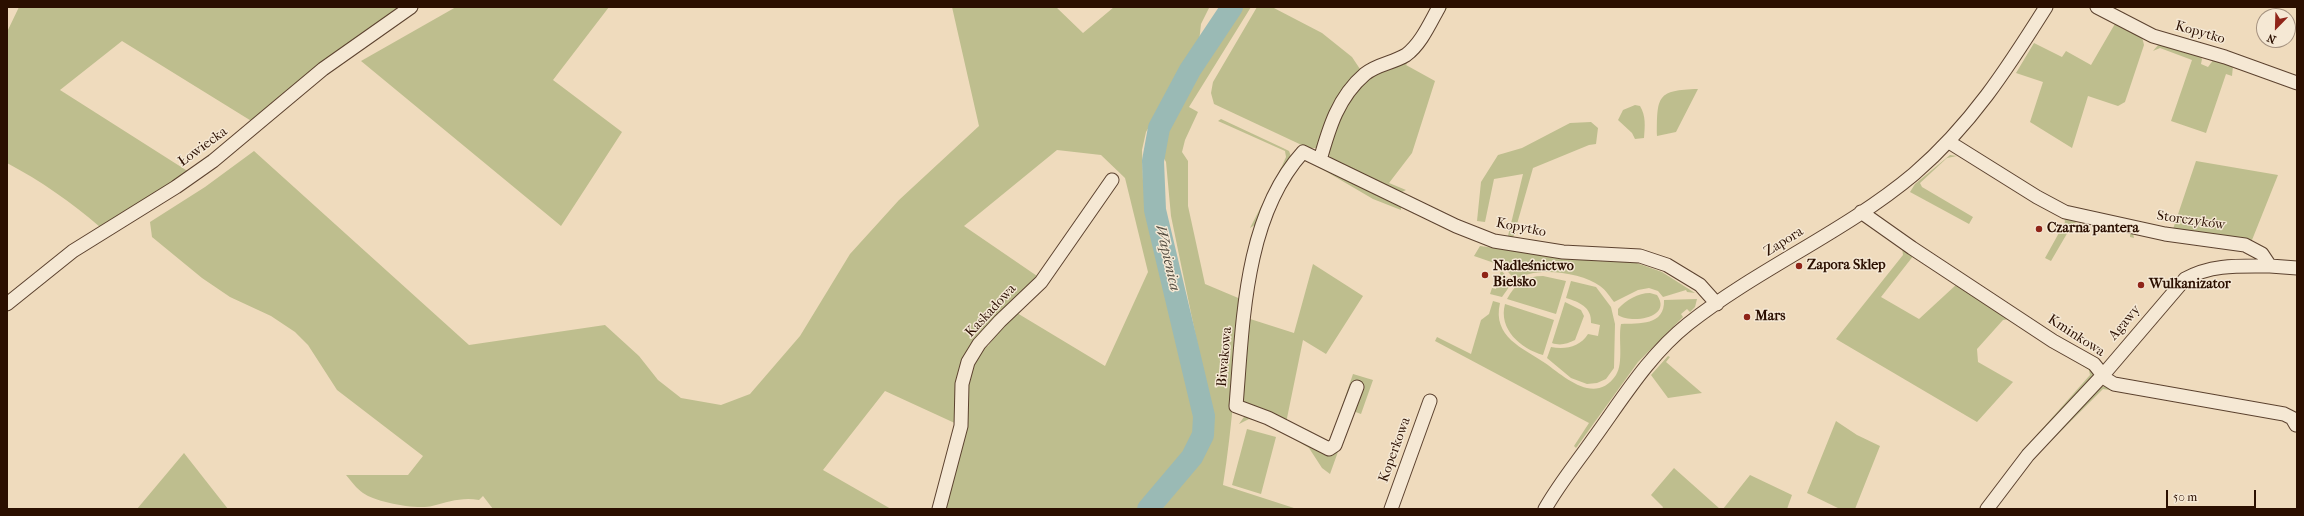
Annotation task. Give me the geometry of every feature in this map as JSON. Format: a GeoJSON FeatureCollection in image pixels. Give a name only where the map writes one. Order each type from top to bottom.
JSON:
{"type":"FeatureCollection","features":[{"type":"Feature","properties":{"kind":"street","name":"Łowiecka"},"geometry":{"type":"LineString","coordinates":[[7,304],[73,251],[213,161],[323,69],[411,7]]}},
{"type":"Feature","properties":{"kind":"street"},"geometry":{"type":"LineString","coordinates":[[1320,160],[1331,121],[1347,95],[1368,72],[1406,55],[1414,47],[1439,7]]}},
{"type":"Feature","properties":{"kind":"street","name":"Zapora"},"geometry":{"type":"LineString","coordinates":[[1545,509],[1651,360],[1688,324],[1861,212],[1913,174],[1949,142],[1993,90],[2046,7]]}},
{"type":"Feature","properties":{"kind":"street","name":"Kopytko"},"geometry":{"type":"LineString","coordinates":[[2097,7],[2153,36],[2225,57],[2297,83]]}},
{"type":"Feature","properties":{"kind":"street","name":"Storczyków"},"geometry":{"type":"LineString","coordinates":[[1949,142],[2037,197],[2065,212],[2165,234],[2245,245],[2262,254],[2270,266]]}},
{"type":"Feature","properties":{"kind":"street","name":"Kopytko"},"geometry":{"type":"LineString","coordinates":[[1303,152],[1456,226],[1494,240],[1556,251],[1634,256],[1667,265],[1695,281],[1717,304]]}},
{"type":"Feature","properties":{"kind":"street","name":"Biwakowa"},"geometry":{"type":"LineString","coordinates":[[1303,152],[1288,172],[1273,197],[1258,232],[1244,323],[1236,406],[1268,418],[1329,449],[1335,445],[1356,387]]}},
{"type":"Feature","properties":{"kind":"street","name":"Kaskadowa"},"geometry":{"type":"LineString","coordinates":[[939,509],[961,426],[962,384],[968,362],[979,344],[1000,321],[1042,282],[1112,180]]}},
{"type":"Feature","properties":{"kind":"street","name":"Kminkowa"},"geometry":{"type":"LineString","coordinates":[[1861,212],[1912,248],[2053,341],[2094,364],[2106,379],[2122,386],[2284,414],[2292,418],[2296,425]]}},
{"type":"Feature","properties":{"kind":"street","name":"Agawy"},"geometry":{"type":"LineString","coordinates":[[1987,509],[2028,455],[2103,375],[2185,280],[2203,271],[2223,266],[2270,266]]}},
{"type":"Feature","properties":{"kind":"street"},"geometry":{"type":"LineString","coordinates":[[2270,266],[2297,268]]}},
{"type":"Feature","properties":{"kind":"street","name":"Koperkowa"},"geometry":{"type":"LineString","coordinates":[[1391,509],[1430,401]]}},
{"type":"Feature","properties":{"kind":"green space"},"geometry":{"type":"Polygon","coordinates":[[[19,7],[401,7],[253,122],[122,41],[60,90],[189,172],[100,227],[55,192],[7,163],[7,32],[19,7]]]}},
{"type":"Feature","properties":{"kind":"green space"},"geometry":{"type":"Polygon","coordinates":[[[456,7],[609,7],[553,80],[622,132],[561,226],[361,61],[456,7]]]}},
{"type":"Feature","properties":{"kind":"green space"},"geometry":{"type":"Polygon","coordinates":[[[952,7],[1056,7],[1083,33],[1114,7],[1211,7],[1209,8],[1201,24],[1199,42],[1146,132],[1142,150],[1143,181],[1197,414],[1195,435],[1186,457],[1141,509],[944,509],[964,425],[965,385],[971,363],[980,348],[988,346],[998,332],[1017,313],[1105,366],[1148,272],[1125,178],[1101,155],[1057,150],[964,226],[1040,278],[973,347],[959,383],[959,425],[885,391],[823,470],[891,509],[493,509],[483,496],[479,500],[461,500],[425,507],[407,506],[377,499],[361,491],[346,475],[408,475],[423,456],[337,390],[308,345],[295,332],[271,316],[230,297],[202,278],[152,237],[150,222],[205,187],[254,151],[469,345],[605,325],[639,356],[658,380],[681,398],[721,405],[750,394],[800,336],[850,254],[899,200],[979,126],[952,7]]]}},
{"type":"Feature","properties":{"kind":"green space"},"geometry":{"type":"Polygon","coordinates":[[[1242,7],[1251,7],[1189,107],[1198,112],[1185,140],[1182,152],[1188,161],[1188,206],[1205,284],[1243,300],[1232,416],[1223,485],[1297,509],[1162,509],[1189,475],[1202,452],[1207,440],[1210,426],[1211,410],[1171,216],[1166,162],[1161,153],[1163,138],[1186,90],[1212,48],[1222,39],[1242,7]]]}},
{"type":"Feature","properties":{"kind":"green space"},"geometry":{"type":"Polygon","coordinates":[[[1257,7],[1272,7],[1322,33],[1352,57],[1362,72],[1317,148],[1308,148],[1214,104],[1211,93],[1213,82],[1257,7]]]}},
{"type":"Feature","properties":{"kind":"green space"},"geometry":{"type":"Polygon","coordinates":[[[1442,7],[1448,7],[1406,65],[1435,81],[1412,153],[1389,183],[1406,190],[1400,193],[1332,160],[1328,153],[1335,121],[1368,76],[1403,62],[1442,7]]]}},
{"type":"Feature","properties":{"kind":"green space"},"geometry":{"type":"Polygon","coordinates":[[[2116,22],[2142,37],[2144,45],[2125,102],[2118,106],[2088,96],[2072,148],[2030,122],[2043,82],[2016,73],[2034,43],[2062,57],[2066,51],[2091,65],[2116,22]]]}},
{"type":"Feature","properties":{"kind":"green space"},"geometry":{"type":"Polygon","coordinates":[[[2159,44],[2199,55],[2202,59],[2201,64],[2208,67],[2214,59],[2233,66],[2232,76],[2226,74],[2206,133],[2171,121],[2192,60],[2160,48],[2153,51],[2159,44]]]}},
{"type":"Feature","properties":{"kind":"green space"},"geometry":{"type":"Polygon","coordinates":[[[1698,89],[1676,132],[1657,136],[1659,104],[1662,98],[1674,91],[1698,89]]]}},
{"type":"Feature","properties":{"kind":"green space"},"geometry":{"type":"Polygon","coordinates":[[[1635,105],[1640,106],[1644,117],[1644,138],[1635,139],[1632,133],[1618,120],[1623,110],[1635,105]]]}},
{"type":"Feature","properties":{"kind":"green space"},"geometry":{"type":"Polygon","coordinates":[[[1221,119],[1289,151],[1292,159],[1258,223],[1250,228],[1282,166],[1286,157],[1285,151],[1218,121],[1221,119]]]}},
{"type":"Feature","properties":{"kind":"green space"},"geometry":{"type":"Polygon","coordinates":[[[1591,122],[1598,128],[1596,144],[1589,145],[1533,168],[1513,238],[1508,236],[1523,174],[1494,179],[1485,222],[1477,221],[1481,182],[1498,155],[1522,148],[1570,123],[1591,122]]]}},
{"type":"Feature","properties":{"kind":"green space"},"geometry":{"type":"Polygon","coordinates":[[[1950,155],[1957,156],[1947,158],[1920,183],[1922,187],[1973,217],[1969,224],[1910,192],[1915,184],[1950,155]]]}},
{"type":"Feature","properties":{"kind":"green space"},"geometry":{"type":"Polygon","coordinates":[[[2196,161],[2278,175],[2252,240],[2172,232],[2196,161]]]}},
{"type":"Feature","properties":{"kind":"green space"},"geometry":{"type":"Polygon","coordinates":[[[1315,165],[1401,205],[1401,210],[1373,199],[1315,165]]]}},
{"type":"Feature","properties":{"kind":"green space"},"geometry":{"type":"Polygon","coordinates":[[[2064,217],[2133,233],[2134,238],[2130,237],[2130,233],[2078,221],[2072,225],[2051,261],[2045,258],[2065,222],[2064,217]]]}},
{"type":"Feature","properties":{"kind":"green space"},"geometry":{"type":"Polygon","coordinates":[[[1480,246],[1594,261],[1634,262],[1662,272],[1695,293],[1687,292],[1686,290],[1663,297],[1658,291],[1649,288],[1638,290],[1614,302],[1600,286],[1592,281],[1570,274],[1558,272],[1534,273],[1515,280],[1503,266],[1474,256],[1480,246]]]}},
{"type":"Feature","properties":{"kind":"green space"},"geometry":{"type":"Polygon","coordinates":[[[1902,248],[1914,255],[1881,297],[1919,319],[1957,284],[2091,367],[2095,374],[2037,440],[2034,438],[2090,375],[2089,370],[2010,319],[2003,320],[1977,349],[1978,362],[2013,382],[1977,422],[1836,339],[1903,255],[1902,248]]]}},
{"type":"Feature","properties":{"kind":"green space"},"geometry":{"type":"Polygon","coordinates":[[[1313,264],[1363,296],[1326,354],[1303,340],[1286,423],[1245,404],[1240,396],[1247,318],[1294,333],[1313,264]]]}},
{"type":"Feature","properties":{"kind":"green space"},"geometry":{"type":"Polygon","coordinates":[[[1501,270],[1512,283],[1502,297],[1490,294],[1492,288],[1496,289],[1501,270]]]}},
{"type":"Feature","properties":{"kind":"green space"},"geometry":{"type":"Polygon","coordinates":[[[1543,276],[1566,281],[1556,314],[1507,299],[1517,285],[1526,279],[1543,276]]]}},
{"type":"Feature","properties":{"kind":"green space"},"geometry":{"type":"Polygon","coordinates":[[[1571,281],[1596,287],[1611,307],[1615,324],[1614,368],[1606,379],[1597,383],[1587,384],[1571,378],[1547,358],[1551,347],[1567,348],[1581,342],[1588,334],[1598,336],[1600,325],[1591,323],[1591,317],[1587,309],[1580,303],[1566,298],[1571,281]]]}},
{"type":"Feature","properties":{"kind":"green space"},"geometry":{"type":"Polygon","coordinates":[[[1650,293],[1657,295],[1660,303],[1659,309],[1655,314],[1640,319],[1624,318],[1618,315],[1618,309],[1628,300],[1641,294],[1650,293]]]}},
{"type":"Feature","properties":{"kind":"green space"},"geometry":{"type":"Polygon","coordinates":[[[1697,299],[1695,307],[1690,312],[1687,309],[1681,314],[1683,317],[1638,362],[1576,448],[1574,446],[1589,423],[1435,341],[1437,337],[1471,354],[1481,320],[1489,314],[1493,301],[1500,303],[1499,315],[1501,325],[1511,340],[1580,386],[1590,389],[1599,388],[1608,384],[1616,375],[1618,370],[1620,364],[1621,324],[1643,323],[1656,319],[1660,315],[1663,308],[1664,300],[1697,299]]]}},
{"type":"Feature","properties":{"kind":"green space"},"geometry":{"type":"Polygon","coordinates":[[[1565,302],[1581,310],[1584,316],[1575,340],[1564,344],[1555,344],[1552,343],[1565,302]]]}},
{"type":"Feature","properties":{"kind":"green space"},"geometry":{"type":"Polygon","coordinates":[[[1505,304],[1554,320],[1543,355],[1527,348],[1513,337],[1505,322],[1505,304]]]}},
{"type":"Feature","properties":{"kind":"green space"},"geometry":{"type":"Polygon","coordinates":[[[1668,356],[1670,357],[1666,362],[1702,393],[1668,398],[1651,375],[1668,356]]]}},
{"type":"Feature","properties":{"kind":"green space"},"geometry":{"type":"Polygon","coordinates":[[[1353,374],[1373,380],[1361,414],[1353,411],[1329,444],[1353,374]]]}},
{"type":"Feature","properties":{"kind":"green space"},"geometry":{"type":"Polygon","coordinates":[[[2104,386],[2121,389],[2122,392],[2103,389],[2050,442],[2048,439],[2099,387],[2104,386]]]}},
{"type":"Feature","properties":{"kind":"green space"},"geometry":{"type":"Polygon","coordinates":[[[1246,414],[1268,421],[1328,452],[1335,450],[1342,435],[1344,435],[1330,474],[1322,468],[1309,448],[1266,422],[1249,419],[1239,424],[1246,414]]]}},
{"type":"Feature","properties":{"kind":"green space"},"geometry":{"type":"Polygon","coordinates":[[[1836,421],[1857,435],[1880,446],[1855,509],[1840,509],[1807,493],[1836,421]]]}},
{"type":"Feature","properties":{"kind":"green space"},"geometry":{"type":"Polygon","coordinates":[[[1247,429],[1276,437],[1261,494],[1232,485],[1247,429]]]}},
{"type":"Feature","properties":{"kind":"green space"},"geometry":{"type":"Polygon","coordinates":[[[184,453],[228,509],[137,509],[184,453]]]}},
{"type":"Feature","properties":{"kind":"green space"},"geometry":{"type":"Polygon","coordinates":[[[1674,468],[1720,509],[1662,509],[1663,507],[1651,495],[1674,468]]]}},
{"type":"Feature","properties":{"kind":"green space"},"geometry":{"type":"Polygon","coordinates":[[[1750,475],[1792,495],[1787,509],[1723,509],[1750,475]]]}},
{"type":"Feature","properties":{"kind":"waterway","name":"Wapienica"},"geometry":{"type":"LineString","coordinates":[[1148,509],[1192,457],[1203,435],[1204,416],[1155,210],[1153,161],[1159,128],[1190,70],[1232,7]]}},
{"type":"Feature","properties":{"kind":"place","name":"Czarna pantera"},"geometry":{"type":"Point","coordinates":[2039,229]}},
{"type":"Feature","properties":{"kind":"place","name":"Zapora Sklep"},"geometry":{"type":"Point","coordinates":[1799,266]}},
{"type":"Feature","properties":{"kind":"place","name":"Nadleśnictwo Bielsko"},"geometry":{"type":"Point","coordinates":[1485,275]}},
{"type":"Feature","properties":{"kind":"place","name":"Wulkanizator"},"geometry":{"type":"Point","coordinates":[2141,285]}},
{"type":"Feature","properties":{"kind":"place","name":"Mars"},"geometry":{"type":"Point","coordinates":[1747,317]}}]}
